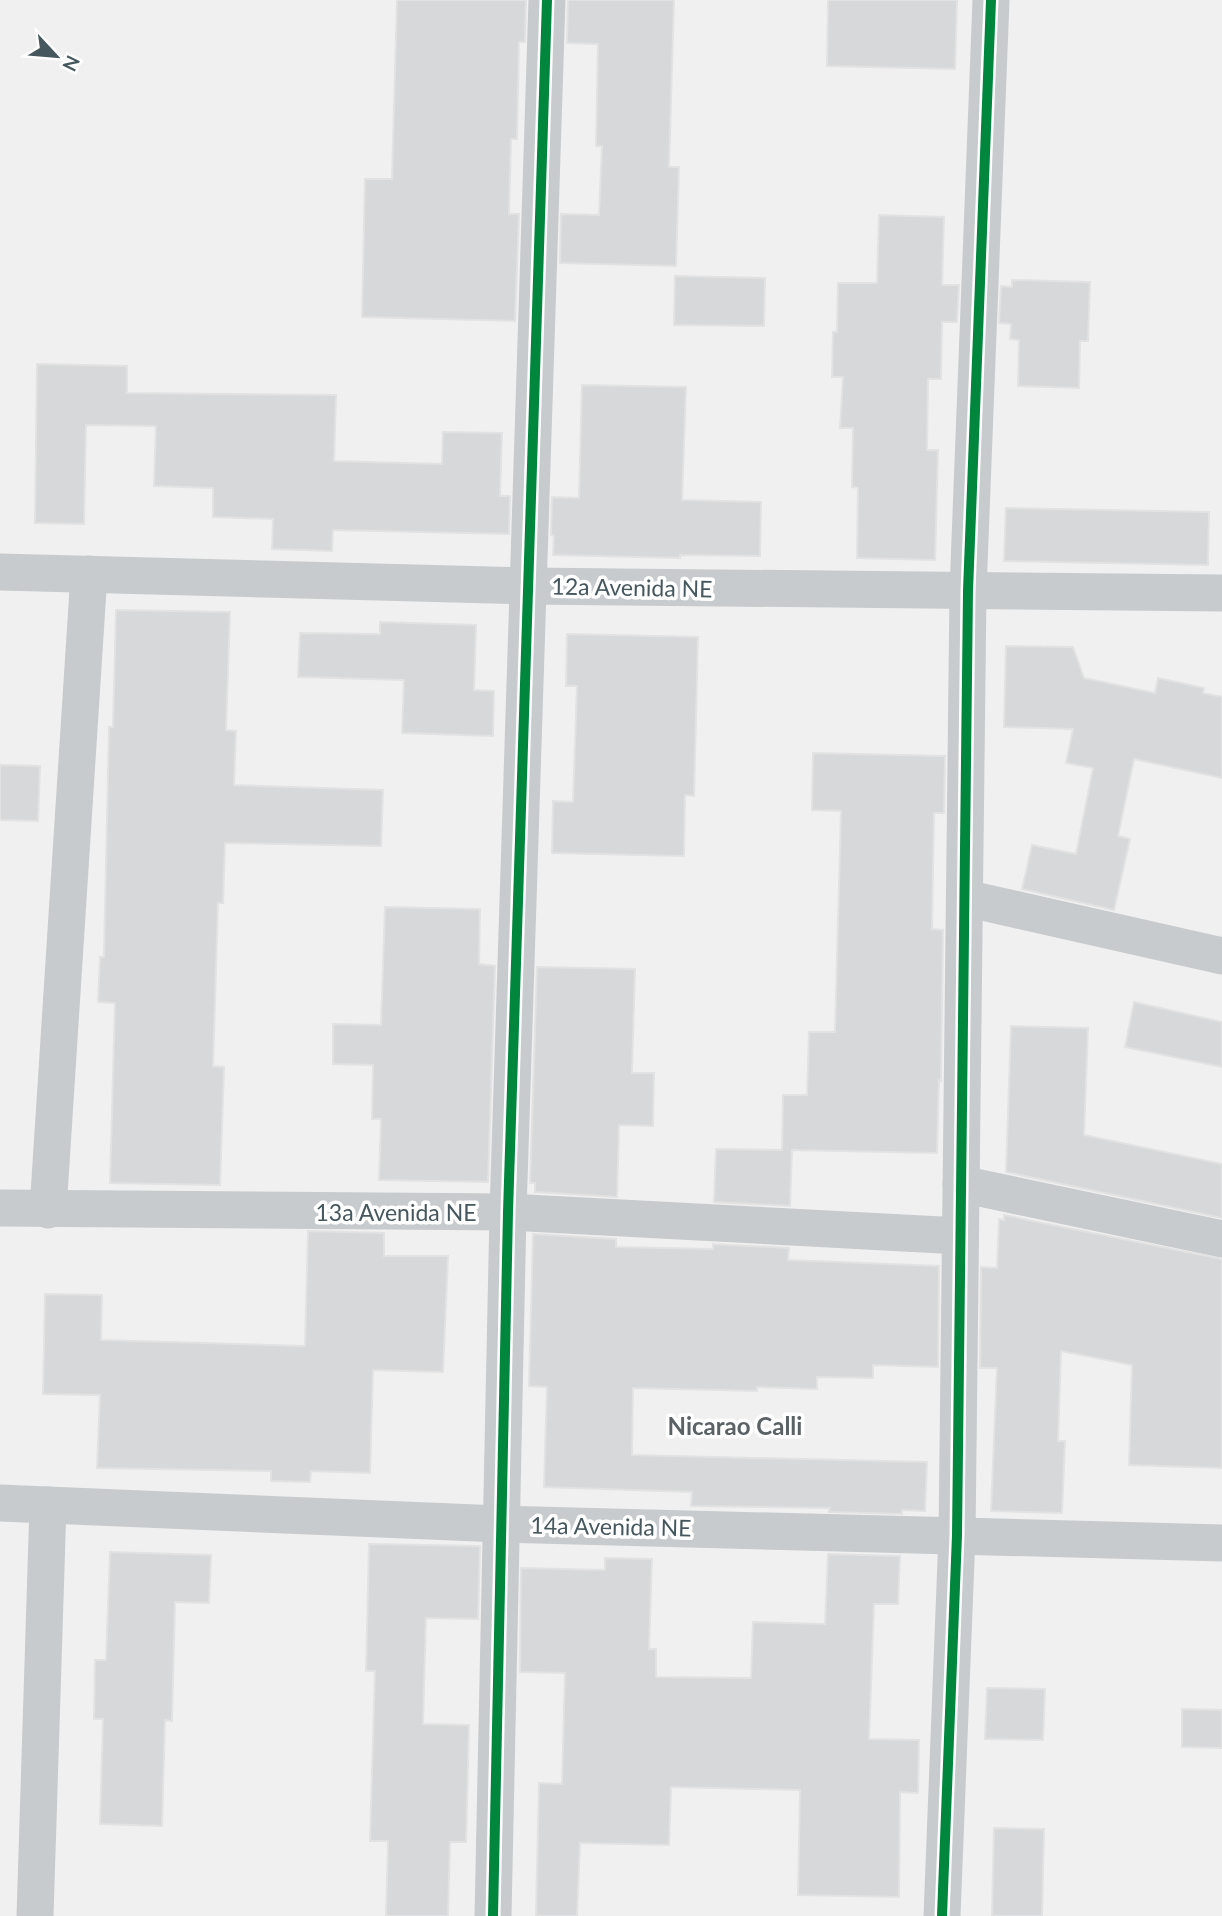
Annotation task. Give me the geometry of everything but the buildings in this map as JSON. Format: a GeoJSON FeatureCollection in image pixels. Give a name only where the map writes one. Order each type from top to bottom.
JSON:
{"type":"FeatureCollection","features":[{"type":"Feature","properties":{"kind":"street"},"geometry":{"type":"LineString","coordinates":[[493,1916],[508,1213],[547,0]]}},
{"type":"Feature","properties":{"kind":"street"},"geometry":{"type":"LineString","coordinates":[[942,1916],[957,1535],[968,591],[991,0]]}},
{"type":"Feature","properties":{"kind":"street","name":"12a Avenida NE"},"geometry":{"type":"LineString","coordinates":[[0,572],[527,586],[1222,593]]}},
{"type":"Feature","properties":{"kind":"street"},"geometry":{"type":"LineString","coordinates":[[48,1210],[89,574]]}},
{"type":"Feature","properties":{"kind":"street"},"geometry":{"type":"LineString","coordinates":[[965,898],[1222,956]]}},
{"type":"Feature","properties":{"kind":"street"},"geometry":{"type":"LineString","coordinates":[[961,1184],[1222,1239]]}},
{"type":"Feature","properties":{"kind":"street","name":"13a Avenida NE"},"geometry":{"type":"LineString","coordinates":[[0,1208],[508,1213],[960,1236]]}},
{"type":"Feature","properties":{"kind":"street","name":"14a Avenida NE"},"geometry":{"type":"LineString","coordinates":[[0,1503],[501,1524],[1222,1543]]}},
{"type":"Feature","properties":{"kind":"street"},"geometry":{"type":"LineString","coordinates":[[35,1916],[48,1505]]}},
{"type":"Feature","properties":{"kind":"cycle path"},"geometry":{"type":"LineString","coordinates":[[493,1916],[508,1212],[547,0]]}},
{"type":"Feature","properties":{"kind":"cycle path"},"geometry":{"type":"LineString","coordinates":[[942,1916],[957,1535],[968,591],[991,0]]}},
{"type":"Feature","properties":{"kind":"district","name":"Nicarao Calli"},"geometry":{"type":"Point","coordinates":[735,1425]}}]}
